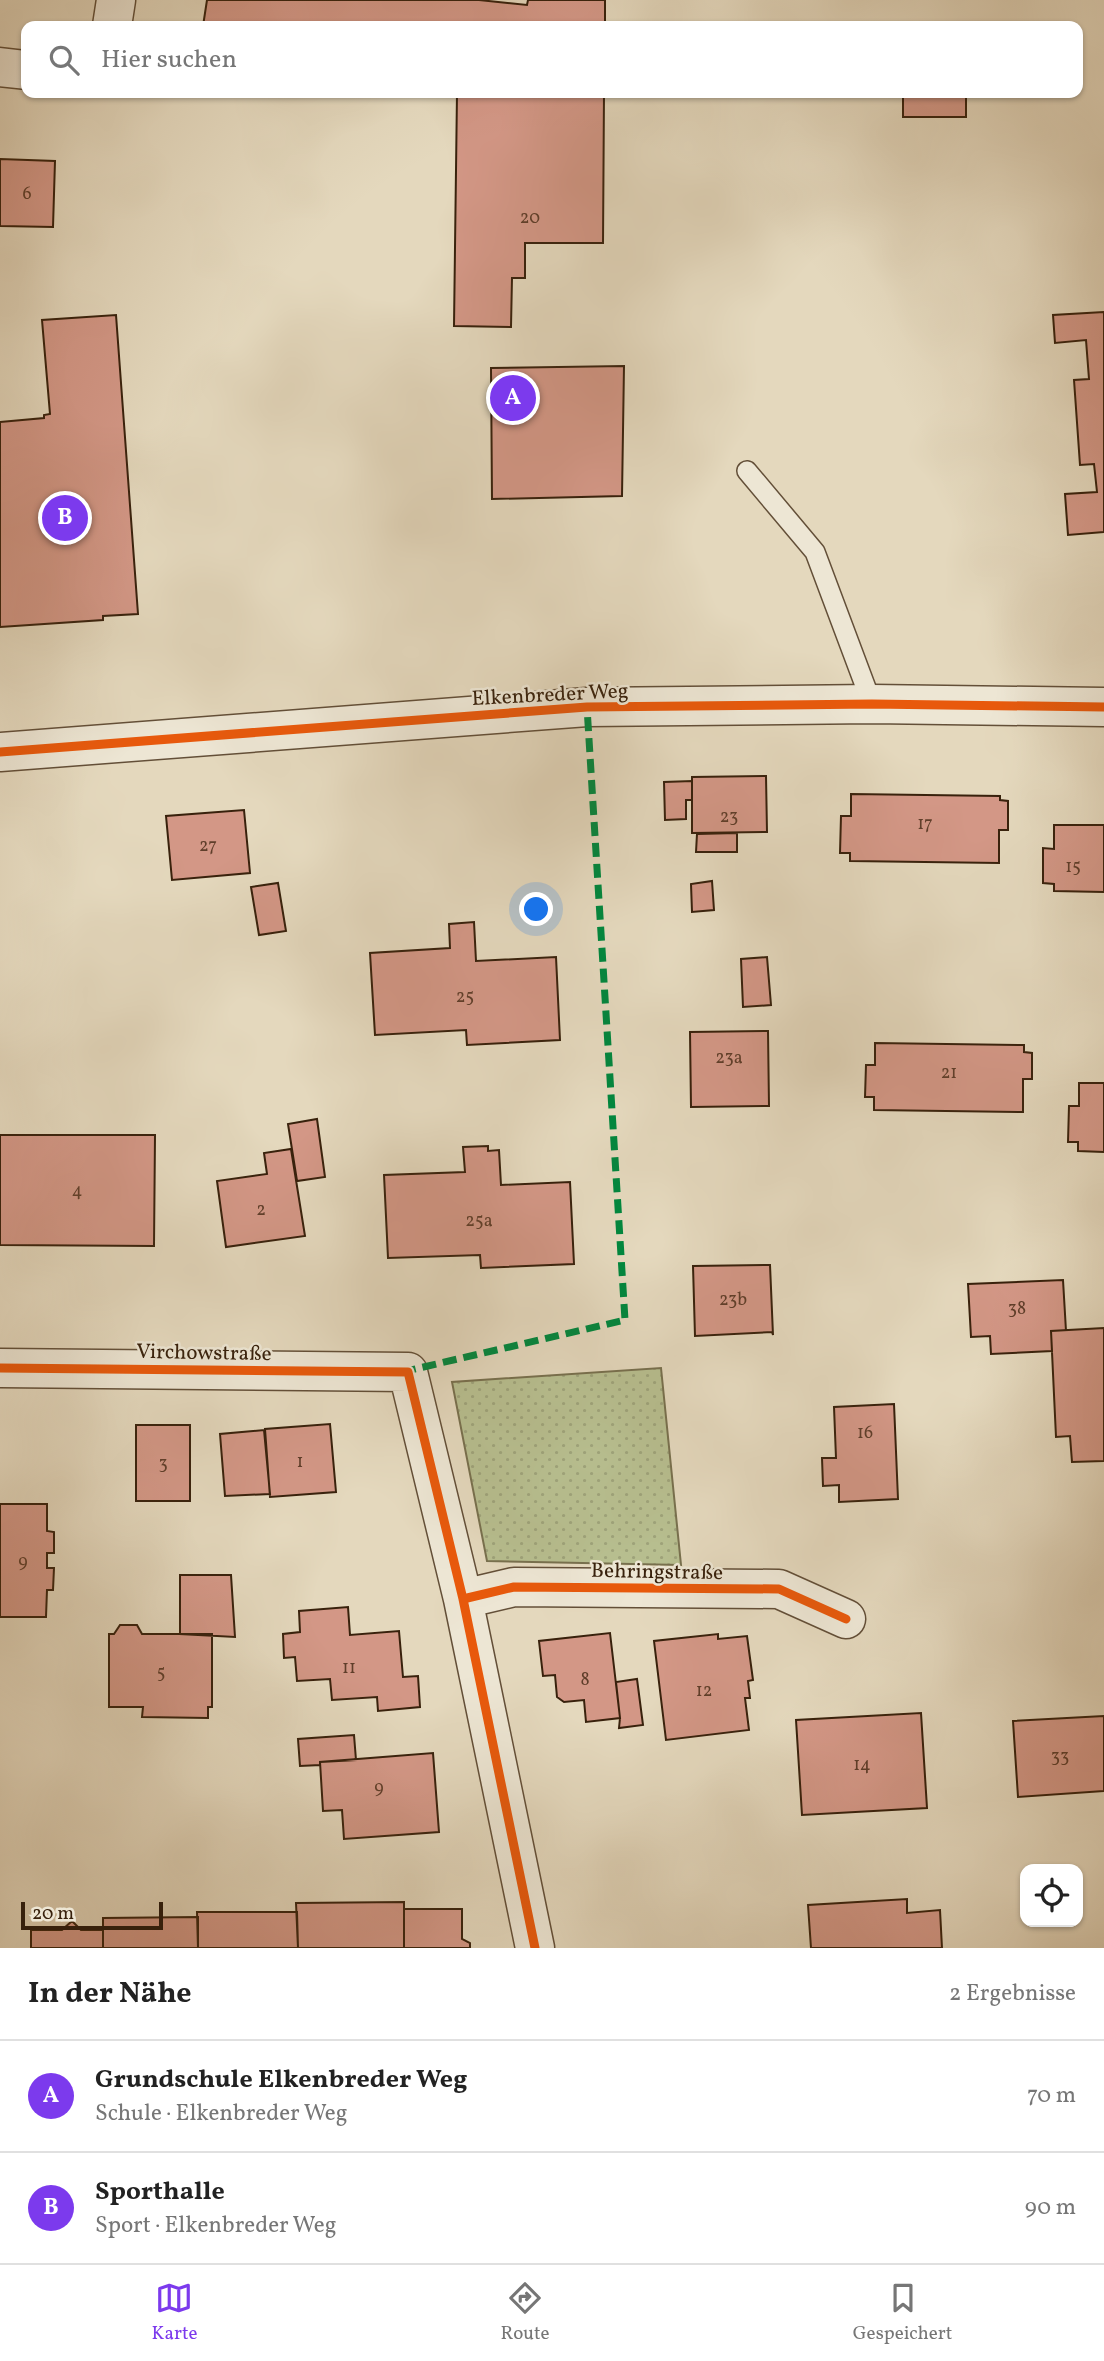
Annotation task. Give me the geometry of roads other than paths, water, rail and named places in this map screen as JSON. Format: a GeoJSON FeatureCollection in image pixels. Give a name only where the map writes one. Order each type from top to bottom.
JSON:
{"type":"FeatureCollection","features":[{"type":"Feature","properties":{"kind":"street"},"geometry":{"type":"LineString","coordinates":[[113,21],[116,0]]}},
{"type":"Feature","properties":{"kind":"street"},"geometry":{"type":"LineString","coordinates":[[0,67],[21,69]]}},
{"type":"Feature","properties":{"kind":"street","name":"Elkenbreder Weg"},"geometry":{"type":"LineString","coordinates":[[0,752],[587,707],[872,704],[1104,707]]}},
{"type":"Feature","properties":{"kind":"street","name":"Virchowstraße"},"geometry":{"type":"LineString","coordinates":[[0,1368],[408,1372],[463,1599]]}},
{"type":"Feature","properties":{"kind":"street","name":"Behringstraße"},"geometry":{"type":"LineString","coordinates":[[463,1599],[514,1587],[779,1589],[846,1619]]}},
{"type":"Feature","properties":{"kind":"street"},"geometry":{"type":"LineString","coordinates":[[463,1599],[535,1948]]}},
{"type":"Feature","properties":{"kind":"lane"},"geometry":{"type":"LineString","coordinates":[[747,471],[815,552],[872,704]]}},
{"type":"Feature","properties":{"kind":"place","name":"Grundschule Elkenbreder Weg"},"geometry":{"type":"Point","coordinates":[513,398]}},
{"type":"Feature","properties":{"kind":"place","name":"Sporthalle"},"geometry":{"type":"Point","coordinates":[65,518]}}]}
